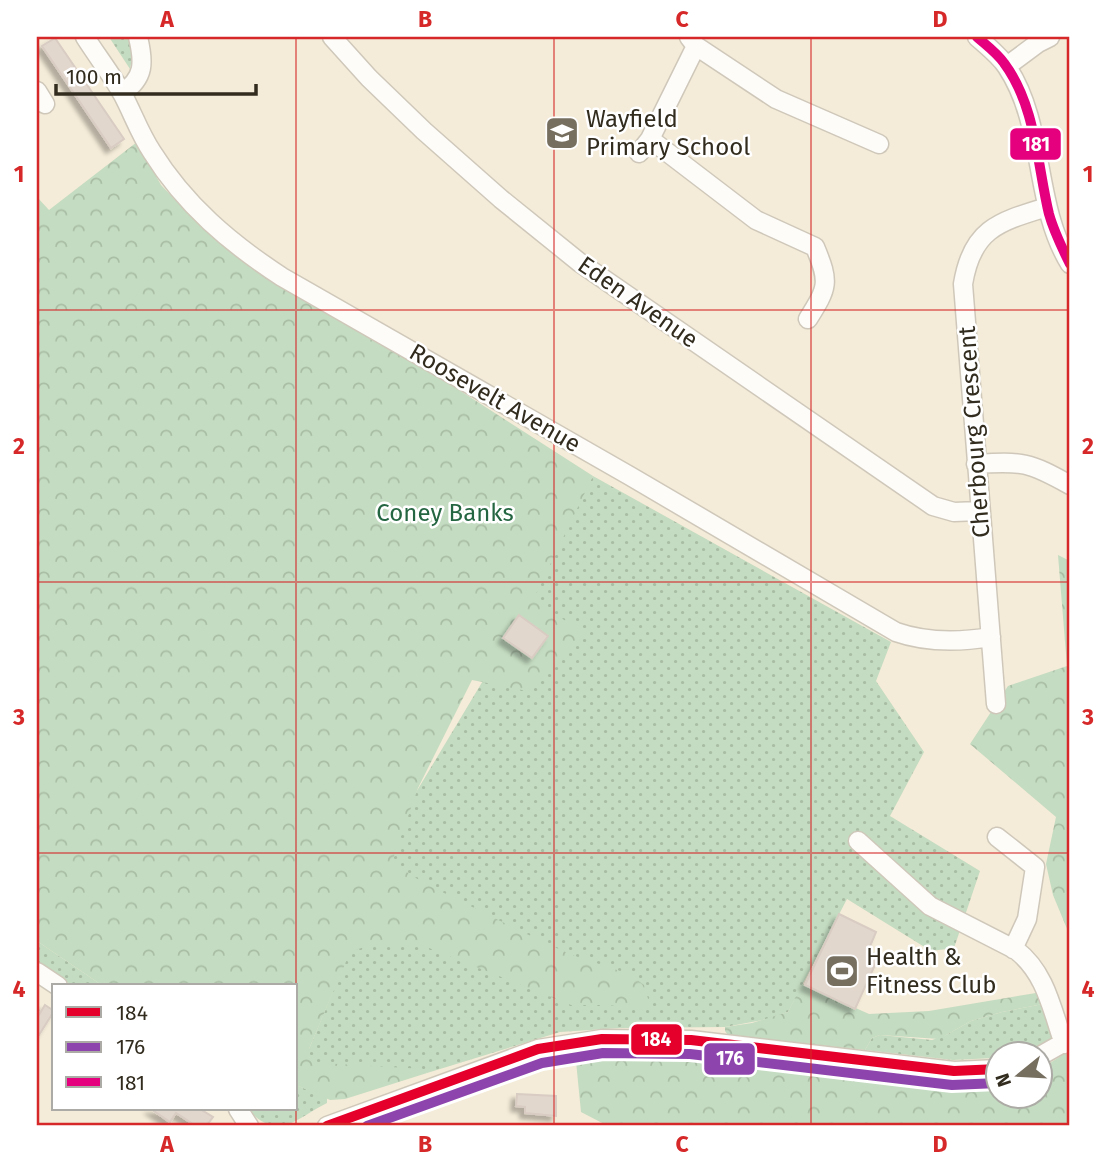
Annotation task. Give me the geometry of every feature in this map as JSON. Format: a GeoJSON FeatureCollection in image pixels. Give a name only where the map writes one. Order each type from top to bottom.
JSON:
{"type":"FeatureCollection","features":[{"type":"Feature","properties":{"kind":"street","name":"Roosevelt Avenue"},"geometry":{"type":"LineString","coordinates":[[85,37],[122,93],[152,152],[191,204],[218,231],[248,255],[896,632],[937,640],[967,641],[991,637]]}},
{"type":"Feature","properties":{"kind":"street"},"geometry":{"type":"LineString","coordinates":[[122,93],[135,85],[142,66],[138,37]]}},
{"type":"Feature","properties":{"kind":"street","name":"Eden Avenue"},"geometry":{"type":"LineString","coordinates":[[332,37],[369,78],[424,131],[501,199],[579,262],[925,502],[946,512],[979,511]]}},
{"type":"Feature","properties":{"kind":"street"},"geometry":{"type":"LineString","coordinates":[[977,37],[1007,66],[1026,109],[1047,207],[1070,264]]}},
{"type":"Feature","properties":{"kind":"street"},"geometry":{"type":"LineString","coordinates":[[1007,66],[1050,37]]}},
{"type":"Feature","properties":{"kind":"street"},"geometry":{"type":"LineString","coordinates":[[808,318],[825,292],[823,265],[815,247],[756,220],[644,146],[692,41],[776,99],[879,144]]}},
{"type":"Feature","properties":{"kind":"street","name":"Cherbourg Crescent"},"geometry":{"type":"LineString","coordinates":[[996,704],[963,284],[966,262],[973,248],[994,228],[1006,220],[1047,207]]}},
{"type":"Feature","properties":{"kind":"street"},"geometry":{"type":"LineString","coordinates":[[976,464],[1024,463],[1039,467],[1070,485]]}},
{"type":"Feature","properties":{"kind":"street"},"geometry":{"type":"LineString","coordinates":[[998,837],[1035,867],[1027,919],[1013,949]]}},
{"type":"Feature","properties":{"kind":"street"},"geometry":{"type":"LineString","coordinates":[[858,841],[930,906],[1028,959],[1041,976],[1067,1042]]}},
{"type":"Feature","properties":{"kind":"street"},"geometry":{"type":"LineString","coordinates":[[37,972],[55,984]]}},
{"type":"Feature","properties":{"kind":"street"},"geometry":{"type":"LineString","coordinates":[[330,1126],[538,1049],[602,1039],[691,1040],[954,1071],[984,1070]]}},
{"type":"Feature","properties":{"kind":"street"},"geometry":{"type":"LineString","coordinates":[[239,1110],[249,1126]]}},
{"type":"Feature","properties":{"kind":"green space"},"geometry":{"type":"Polygon","coordinates":[[[109,37],[128,37],[133,53],[130,69],[109,37]]]}},
{"type":"Feature","properties":{"kind":"green space","name":"Coney Banks"},"geometry":{"type":"Polygon","coordinates":[[[137,142],[161,185],[201,227],[280,287],[339,320],[347,318],[593,476],[533,600],[583,632],[527,691],[472,680],[418,788],[393,859],[409,874],[428,885],[541,941],[572,955],[629,974],[644,985],[649,1002],[646,1008],[639,1011],[610,1005],[571,1005],[424,946],[370,945],[350,952],[309,1049],[309,1057],[321,1063],[424,1069],[427,1073],[345,1099],[330,1100],[298,1086],[298,984],[100,984],[37,941],[37,197],[49,210],[137,142]]]}},
{"type":"Feature","properties":{"kind":"green space"},"geometry":{"type":"Polygon","coordinates":[[[593,476],[891,642],[876,681],[924,752],[890,816],[980,871],[954,948],[931,951],[847,899],[788,1012],[768,1019],[725,1027],[620,1028],[560,1032],[427,1073],[423,1070],[327,1097],[327,1103],[287,1125],[278,1126],[259,1119],[248,1110],[298,1110],[298,1086],[326,1097],[309,1057],[309,1049],[415,794],[502,649],[593,476]]]}},
{"type":"Feature","properties":{"kind":"green space"},"geometry":{"type":"Polygon","coordinates":[[[1058,555],[1070,561],[1070,936],[1053,895],[1046,864],[1056,817],[970,744],[1008,686],[1067,666],[1058,555]]]}},
{"type":"Feature","properties":{"kind":"green space"},"geometry":{"type":"Polygon","coordinates":[[[37,941],[100,984],[70,984],[37,962],[37,941]]]}},
{"type":"Feature","properties":{"kind":"green space"},"geometry":{"type":"Polygon","coordinates":[[[802,984],[869,1014],[929,1011],[1036,993],[1043,1004],[971,1021],[939,1039],[880,1035],[872,1038],[865,1050],[728,1035],[725,1031],[725,1027],[752,1023],[788,1012],[802,984]]]}},
{"type":"Feature","properties":{"kind":"green space"},"geometry":{"type":"Polygon","coordinates":[[[1043,1004],[1056,1037],[1050,1040],[984,1040],[984,1058],[953,1060],[865,1050],[872,1038],[880,1035],[932,1040],[971,1021],[1043,1004]]]}},
{"type":"Feature","properties":{"kind":"green space"},"geometry":{"type":"Polygon","coordinates":[[[630,1046],[689,1049],[984,1081],[984,1110],[1054,1110],[1054,1060],[1070,1050],[1070,1126],[608,1126],[581,1112],[575,1051],[630,1046]]]}},
{"type":"Feature","properties":{"kind":"green space"},"geometry":{"type":"Polygon","coordinates":[[[562,1055],[566,1060],[561,1068],[540,1067],[456,1092],[451,1091],[529,1061],[562,1055]]]}},
{"type":"Feature","properties":{"kind":"building"},"geometry":{"type":"Polygon","coordinates":[[[55,38],[124,139],[111,148],[42,46],[55,38]]]}},
{"type":"Feature","properties":{"kind":"building"},"geometry":{"type":"Polygon","coordinates":[[[519,615],[548,636],[532,658],[503,638],[519,615]]]}},
{"type":"Feature","properties":{"kind":"building","name":"Health & Fitness Club"},"geometry":{"type":"Polygon","coordinates":[[[839,914],[876,932],[868,951],[879,956],[855,1009],[805,985],[839,914]]]}},
{"type":"Feature","properties":{"kind":"building"},"geometry":{"type":"Polygon","coordinates":[[[45,1005],[52,1010],[52,1014],[37,1038],[37,1018],[45,1005]]]}},
{"type":"Feature","properties":{"kind":"building"},"geometry":{"type":"Polygon","coordinates":[[[517,1094],[556,1096],[556,1116],[525,1113],[525,1107],[516,1106],[517,1094]]]}},
{"type":"Feature","properties":{"kind":"building"},"geometry":{"type":"Polygon","coordinates":[[[152,1110],[202,1110],[213,1117],[206,1126],[196,1126],[176,1113],[170,1122],[152,1110]]]}},
{"type":"Feature","properties":{"kind":"transit line","name":"181"},"geometry":{"type":"LineString","coordinates":[[977,37],[1004,63],[1023,98],[1034,136],[1049,214],[1070,264]]}},
{"type":"Feature","properties":{"kind":"transit line","name":"184"},"geometry":{"type":"LineString","coordinates":[[327,1126],[538,1049],[602,1039],[691,1040],[954,1071],[984,1070]]}},
{"type":"Feature","properties":{"kind":"transit line","name":"176"},"geometry":{"type":"LineString","coordinates":[[367,1126],[542,1063],[603,1053],[690,1054],[952,1085],[984,1084]]}},
{"type":"Feature","properties":{"kind":"place","name":"Wayfield Primary School"},"geometry":{"type":"Point","coordinates":[562,133]}},
{"type":"Feature","properties":{"kind":"place","name":"Health & Fitness Club"},"geometry":{"type":"Point","coordinates":[842,971]}}]}
